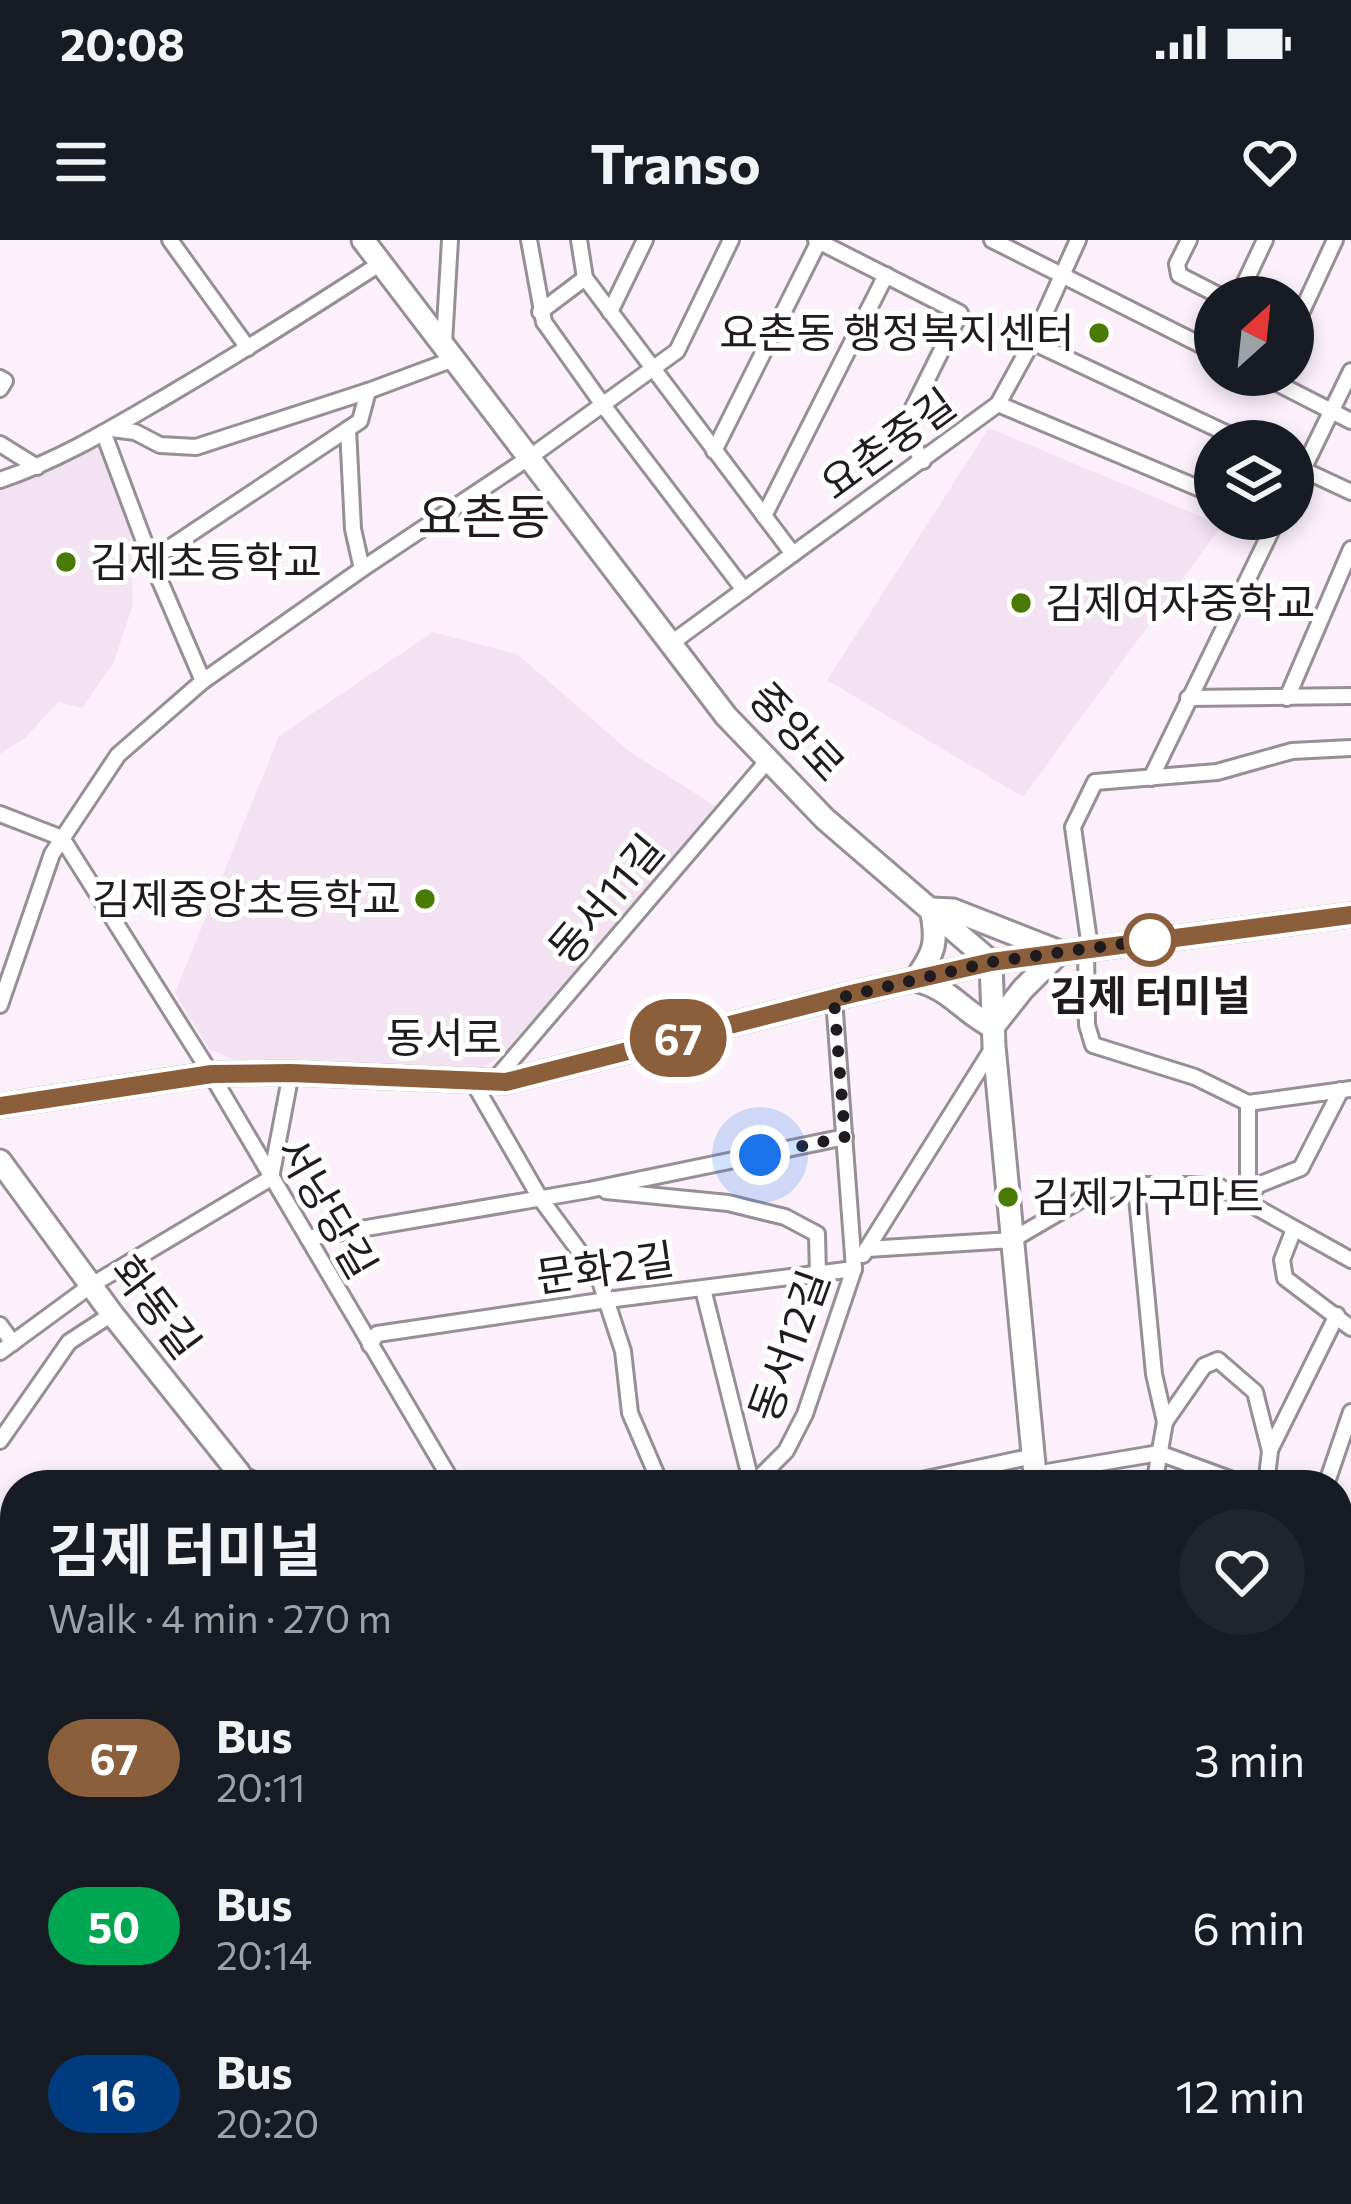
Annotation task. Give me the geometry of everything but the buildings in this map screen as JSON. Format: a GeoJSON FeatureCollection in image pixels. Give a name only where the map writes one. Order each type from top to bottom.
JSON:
{"type":"FeatureCollection","features":[{"type":"Feature","properties":{"kind":"street"},"geometry":{"type":"LineString","coordinates":[[170,240],[248,348]]}},
{"type":"Feature","properties":{"kind":"street","name":"중앙로"},"geometry":{"type":"LineString","coordinates":[[363,240],[727,716],[825,819],[991,962]]}},
{"type":"Feature","properties":{"kind":"street"},"geometry":{"type":"LineString","coordinates":[[108,431],[135,432],[160,445],[196,447],[368,391],[449,351],[450,240]]}},
{"type":"Feature","properties":{"kind":"street"},"geometry":{"type":"LineString","coordinates":[[529,240],[544,322],[744,590]]}},
{"type":"Feature","properties":{"kind":"street"},"geometry":{"type":"LineString","coordinates":[[579,240],[585,278],[793,554]]}},
{"type":"Feature","properties":{"kind":"street"},"geometry":{"type":"LineString","coordinates":[[610,312],[645,240]]}},
{"type":"Feature","properties":{"kind":"street"},"geometry":{"type":"LineString","coordinates":[[0,1005],[52,854],[118,755],[203,681],[676,351],[731,240]]}},
{"type":"Feature","properties":{"kind":"street"},"geometry":{"type":"LineString","coordinates":[[992,240],[1194,338]]}},
{"type":"Feature","properties":{"kind":"street","name":"요촌중길"},"geometry":{"type":"LineString","coordinates":[[670,644],[998,404],[1078,240]]}},
{"type":"Feature","properties":{"kind":"street"},"geometry":{"type":"LineString","coordinates":[[1189,240],[1177,264],[1179,275],[1194,283]]}},
{"type":"Feature","properties":{"kind":"street"},"geometry":{"type":"LineString","coordinates":[[1248,276],[1265,240]]}},
{"type":"Feature","properties":{"kind":"street"},"geometry":{"type":"LineString","coordinates":[[1314,287],[1335,240]]}},
{"type":"Feature","properties":{"kind":"street"},"geometry":{"type":"LineString","coordinates":[[714,451],[818,241],[960,313],[903,428],[923,461]]}},
{"type":"Feature","properties":{"kind":"street"},"geometry":{"type":"LineString","coordinates":[[0,480],[38,467],[108,431],[381,263]]}},
{"type":"Feature","properties":{"kind":"street"},"geometry":{"type":"LineString","coordinates":[[764,516],[886,275]]}},
{"type":"Feature","properties":{"kind":"street"},"geometry":{"type":"LineString","coordinates":[[541,312],[585,278]]}},
{"type":"Feature","properties":{"kind":"street"},"geometry":{"type":"LineString","coordinates":[[1032,342],[1198,420]]}},
{"type":"Feature","properties":{"kind":"street"},"geometry":{"type":"LineString","coordinates":[[1314,441],[1351,371]]}},
{"type":"Feature","properties":{"kind":"street"},"geometry":{"type":"LineString","coordinates":[[0,378],[5,381],[0,389]]}},
{"type":"Feature","properties":{"kind":"street"},"geometry":{"type":"LineString","coordinates":[[152,560],[360,421],[368,391]]}},
{"type":"Feature","properties":{"kind":"street"},"geometry":{"type":"LineString","coordinates":[[1302,396],[1351,421]]}},
{"type":"Feature","properties":{"kind":"street"},"geometry":{"type":"LineString","coordinates":[[998,404],[1194,486]]}},
{"type":"Feature","properties":{"kind":"street"},"geometry":{"type":"LineString","coordinates":[[348,429],[353,530],[362,569]]}},
{"type":"Feature","properties":{"kind":"street"},"geometry":{"type":"LineString","coordinates":[[108,431],[152,560],[203,681]]}},
{"type":"Feature","properties":{"kind":"street"},"geometry":{"type":"LineString","coordinates":[[0,444],[38,467]]}},
{"type":"Feature","properties":{"kind":"street"},"geometry":{"type":"LineString","coordinates":[[1314,474],[1351,492]]}},
{"type":"Feature","properties":{"kind":"street"},"geometry":{"type":"LineString","coordinates":[[1151,778],[1265,540]]}},
{"type":"Feature","properties":{"kind":"street"},"geometry":{"type":"LineString","coordinates":[[1287,698],[1351,548]]}},
{"type":"Feature","properties":{"kind":"street"},"geometry":{"type":"LineString","coordinates":[[1188,698],[1351,696]]}},
{"type":"Feature","properties":{"kind":"street"},"geometry":{"type":"LineString","coordinates":[[1346,1089],[1249,1103],[1195,1077],[1093,1045],[1087,1024],[1088,948],[1073,827],[1095,782],[1217,772],[1292,751],[1351,748]]}},
{"type":"Feature","properties":{"kind":"street","name":"동서11길"},"geometry":{"type":"LineString","coordinates":[[482,1082],[769,759]]}},
{"type":"Feature","properties":{"kind":"street"},"geometry":{"type":"LineString","coordinates":[[0,814],[62,838]]}},
{"type":"Feature","properties":{"kind":"street","name":"서낭당길"},"geometry":{"type":"LineString","coordinates":[[62,838],[212,1074],[445,1470]]}},
{"type":"Feature","properties":{"kind":"street"},"geometry":{"type":"LineString","coordinates":[[854,1269],[1023,989],[1060,952],[953,910],[931,909],[934,949],[915,980],[937,986],[993,1037]]}},
{"type":"Feature","properties":{"kind":"street","name":"동서로"},"geometry":{"type":"LineString","coordinates":[[0,1106],[212,1074],[506,1082],[991,962],[1351,915]]}},
{"type":"Feature","properties":{"kind":"street"},"geometry":{"type":"LineString","coordinates":[[991,962],[993,1037],[1035,1470]]}},
{"type":"Feature","properties":{"kind":"street","name":"동서12길"},"geometry":{"type":"LineString","coordinates":[[767,1470],[786,1450],[805,1414],[854,1269],[834,999]]}},
{"type":"Feature","properties":{"kind":"street"},"geometry":{"type":"LineString","coordinates":[[0,1325],[6,1347],[90,1286],[271,1178],[291,1073]]}},
{"type":"Feature","properties":{"kind":"street"},"geometry":{"type":"LineString","coordinates":[[482,1082],[539,1198],[599,1278],[623,1351],[630,1413],[655,1470]]}},
{"type":"Feature","properties":{"kind":"street"},"geometry":{"type":"LineString","coordinates":[[1247,1200],[1258,1185],[1301,1168],[1346,1089]]}},
{"type":"Feature","properties":{"kind":"street"},"geometry":{"type":"LineString","coordinates":[[1247,1200],[1249,1103]]}},
{"type":"Feature","properties":{"kind":"street"},"geometry":{"type":"LineString","coordinates":[[308,1238],[590,1190],[845,1137]]}},
{"type":"Feature","properties":{"kind":"street","name":"화동길"},"geometry":{"type":"LineString","coordinates":[[0,1161],[232,1470]]}},
{"type":"Feature","properties":{"kind":"street"},"geometry":{"type":"LineString","coordinates":[[867,1249],[1012,1240],[1082,1199],[1136,1187],[1190,1185],[1220,1187],[1351,1260]]}},
{"type":"Feature","properties":{"kind":"street"},"geometry":{"type":"LineString","coordinates":[[1136,1187],[1154,1374],[1166,1422]]}},
{"type":"Feature","properties":{"kind":"street"},"geometry":{"type":"LineString","coordinates":[[590,1190],[728,1203],[785,1217],[817,1234],[818,1275]]}},
{"type":"Feature","properties":{"kind":"street"},"geometry":{"type":"LineString","coordinates":[[1294,1228],[1282,1260],[1285,1278],[1351,1328]]}},
{"type":"Feature","properties":{"kind":"street","name":"문화2길"},"geometry":{"type":"LineString","coordinates":[[370,1345],[377,1334],[854,1269]]}},
{"type":"Feature","properties":{"kind":"street","name":"동서12길"},"geometry":{"type":"LineString","coordinates":[[704,1288],[748,1470]]}},
{"type":"Feature","properties":{"kind":"street"},"geometry":{"type":"LineString","coordinates":[[0,1442],[69,1342],[112,1314]]}},
{"type":"Feature","properties":{"kind":"street"},"geometry":{"type":"LineString","coordinates":[[1268,1470],[1270,1450],[1337,1315]]}},
{"type":"Feature","properties":{"kind":"street"},"geometry":{"type":"LineString","coordinates":[[1156,1470],[1166,1422],[1204,1366],[1218,1360],[1255,1392],[1270,1450]]}},
{"type":"Feature","properties":{"kind":"street"},"geometry":{"type":"LineString","coordinates":[[1330,1470],[1351,1412]]}},
{"type":"Feature","properties":{"kind":"street"},"geometry":{"type":"LineString","coordinates":[[1048,1470],[1159,1453],[1205,1470]]}},
{"type":"Feature","properties":{"kind":"shaded area","name":"김제여자중학교"},"geometry":{"type":"Polygon","coordinates":[[[989,428],[1194,513],[1194,540],[1211,540],[1023,797],[827,680],[989,428]]]}},
{"type":"Feature","properties":{"kind":"shaded area","name":"김제초등학교"},"geometry":{"type":"Polygon","coordinates":[[[99,445],[130,520],[133,604],[114,662],[82,708],[58,702],[25,738],[0,754],[0,488],[99,445]]]}},
{"type":"Feature","properties":{"kind":"shaded area","name":"김제중앙초등학교"},"geometry":{"type":"Polygon","coordinates":[[[433,632],[517,654],[629,751],[715,806],[510,1050],[479,1070],[237,1061],[209,1049],[175,993],[279,736],[433,632]]]}},
{"type":"Feature","properties":{"kind":"bus line","name":"67"},"geometry":{"type":"LineString","coordinates":[[0,1106],[212,1074],[506,1082],[991,962],[1351,915]]}},
{"type":"Feature","properties":{"kind":"place","name":"요촌동 행정복지센터"},"geometry":{"type":"Point","coordinates":[1099,333]}},
{"type":"Feature","properties":{"kind":"place","name":"김제초등학교"},"geometry":{"type":"Point","coordinates":[66,562]}},
{"type":"Feature","properties":{"kind":"place","name":"김제여자중학교"},"geometry":{"type":"Point","coordinates":[1021,603]}},
{"type":"Feature","properties":{"kind":"place","name":"김제중앙초등학교"},"geometry":{"type":"Point","coordinates":[425,899]}},
{"type":"Feature","properties":{"kind":"place","name":"김제 터미널"},"geometry":{"type":"Point","coordinates":[1150,940]}},
{"type":"Feature","properties":{"kind":"place","name":"김제가구마트"},"geometry":{"type":"Point","coordinates":[1008,1197]}},
{"type":"Feature","properties":{"kind":"district","name":"요촌동"},"geometry":{"type":"Point","coordinates":[484,517]}},
{"type":"Feature","properties":{"kind":"route"},"geometry":{"type":"LineString","coordinates":[[760,1155],[845,1137],[834,999],[991,962],[1150,940]]}}]}
